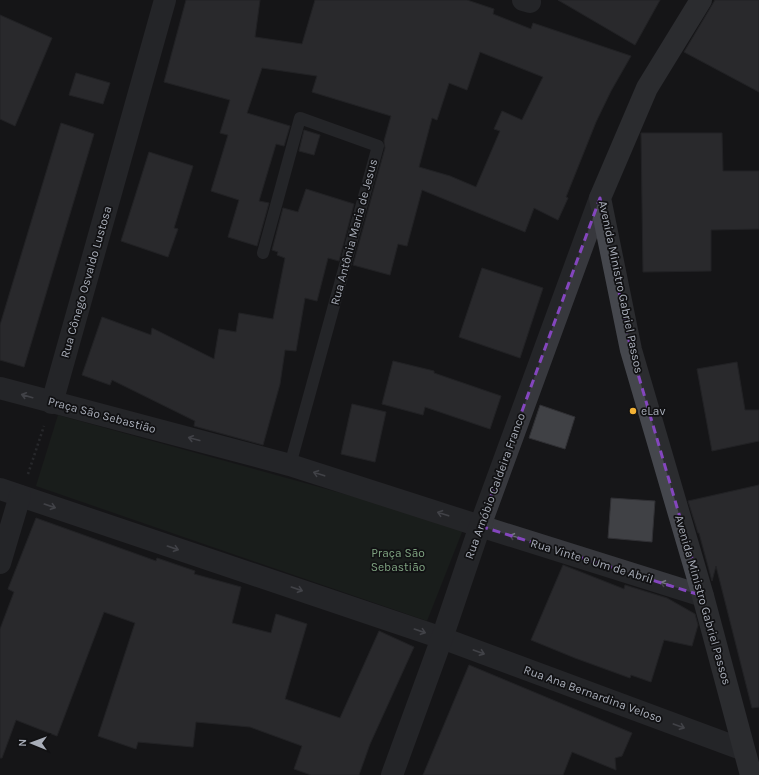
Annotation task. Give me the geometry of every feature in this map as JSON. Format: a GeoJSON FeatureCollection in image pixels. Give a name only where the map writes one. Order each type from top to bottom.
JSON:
{"type":"FeatureCollection","features":[{"type":"Feature","properties":{"kind":"main road","name":"Avenida Ministro Gabriel Passos"},"geometry":{"type":"LineString","coordinates":[[701,0],[648,88],[600,198],[631,350],[703,596],[751,775]]}},
{"type":"Feature","properties":{"kind":"street","name":"Rua Cônego Osvaldo Lustosa"},"geometry":{"type":"LineString","coordinates":[[52,402],[165,0]]}},
{"type":"Feature","properties":{"kind":"street","name":"Rua Arnóbio Caldeira Franco"},"geometry":{"type":"LineString","coordinates":[[392,775],[442,638],[480,526],[600,198]]}},
{"type":"Feature","properties":{"kind":"street","name":"Praça São Sebastião"},"geometry":{"type":"LineString","coordinates":[[0,388],[290,465],[480,526]]}},
{"type":"Feature","properties":{"kind":"street"},"geometry":{"type":"LineString","coordinates":[[0,563],[10,493],[442,638]]}},
{"type":"Feature","properties":{"kind":"street","name":"Rua Vinte e Um de Abril"},"geometry":{"type":"LineString","coordinates":[[480,526],[703,596]]}},
{"type":"Feature","properties":{"kind":"street","name":"Rua Ana Bernardina Veloso"},"geometry":{"type":"LineString","coordinates":[[442,638],[744,750]]}},
{"type":"Feature","properties":{"kind":"lane","name":"Rua Antônia Maria de Jesus"},"geometry":{"type":"LineString","coordinates":[[263,253],[300,118],[378,146],[290,465]]}},
{"type":"Feature","properties":{"kind":"path"},"geometry":{"type":"LineString","coordinates":[[10,493],[52,402]]}},
{"type":"Feature","properties":{"kind":"highlighted area"},"geometry":{"type":"Polygon","coordinates":[[[600,198],[631,350],[703,596],[480,526],[600,198]]]}},
{"type":"Feature","properties":{"kind":"green space","name":"Praça São Sebastião"},"geometry":{"type":"Polygon","coordinates":[[[58,415],[464,527],[427,621],[36,486],[58,415]]]}},
{"type":"Feature","properties":{"kind":"building"},"geometry":{"type":"Polygon","coordinates":[[[186,0],[260,0],[255,37],[302,44],[315,0],[467,0],[494,9],[493,14],[531,29],[533,23],[631,56],[611,91],[596,122],[566,197],[568,198],[558,220],[534,208],[525,232],[422,190],[407,246],[398,244],[390,275],[353,265],[385,148],[384,141],[391,116],[312,92],[317,76],[262,68],[247,113],[290,126],[284,146],[276,144],[259,201],[269,203],[257,246],[228,237],[239,200],[211,191],[228,135],[220,133],[230,100],[164,82],[186,0]],[[480,52],[467,90],[449,83],[437,120],[432,118],[419,167],[450,176],[476,187],[500,131],[494,129],[502,111],[522,120],[543,77],[480,52]]]}},
{"type":"Feature","properties":{"kind":"building"},"geometry":{"type":"Polygon","coordinates":[[[558,0],[660,0],[635,45],[558,0]]]}},
{"type":"Feature","properties":{"kind":"building"},"geometry":{"type":"Polygon","coordinates":[[[715,0],[759,0],[759,92],[684,52],[715,0]]]}},
{"type":"Feature","properties":{"kind":"building"},"geometry":{"type":"Polygon","coordinates":[[[0,15],[52,38],[15,126],[0,119],[0,15]]]}},
{"type":"Feature","properties":{"kind":"building"},"geometry":{"type":"Polygon","coordinates":[[[76,73],[110,83],[103,104],[69,95],[76,73]]]}},
{"type":"Feature","properties":{"kind":"building"},"geometry":{"type":"Polygon","coordinates":[[[61,123],[94,134],[24,367],[0,360],[0,325],[61,123]]]}},
{"type":"Feature","properties":{"kind":"building"},"geometry":{"type":"Polygon","coordinates":[[[304,130],[320,135],[314,155],[299,151],[304,130]]]}},
{"type":"Feature","properties":{"kind":"building"},"geometry":{"type":"Polygon","coordinates":[[[641,133],[722,133],[723,171],[759,171],[759,229],[711,230],[711,271],[643,272],[641,133]]]}},
{"type":"Feature","properties":{"kind":"building"},"geometry":{"type":"Polygon","coordinates":[[[149,152],[193,166],[174,228],[178,229],[168,257],[121,241],[149,152]]]}},
{"type":"Feature","properties":{"kind":"building"},"geometry":{"type":"Polygon","coordinates":[[[306,189],[354,204],[339,261],[328,258],[317,301],[305,298],[296,351],[285,350],[280,384],[263,445],[194,426],[195,421],[112,380],[110,385],[82,375],[102,317],[151,335],[152,328],[214,359],[219,329],[236,332],[239,313],[273,319],[285,258],[277,255],[278,252],[272,250],[283,208],[298,212],[306,189]]]}},
{"type":"Feature","properties":{"kind":"building"},"geometry":{"type":"Polygon","coordinates":[[[482,268],[543,288],[520,358],[459,337],[482,268]]]}},
{"type":"Feature","properties":{"kind":"building"},"geometry":{"type":"Polygon","coordinates":[[[393,361],[434,371],[434,373],[501,396],[490,429],[425,407],[423,415],[382,404],[393,361]]]}},
{"type":"Feature","properties":{"kind":"building"},"geometry":{"type":"Polygon","coordinates":[[[737,362],[745,410],[759,410],[759,441],[712,451],[697,369],[737,362]]]}},
{"type":"Feature","properties":{"kind":"building"},"geometry":{"type":"Polygon","coordinates":[[[352,404],[386,412],[375,462],[341,454],[352,404]]]}},
{"type":"Feature","properties":{"kind":"building"},"geometry":{"type":"Polygon","coordinates":[[[540,405],[575,417],[565,449],[529,438],[540,405]]]}},
{"type":"Feature","properties":{"kind":"building"},"geometry":{"type":"Polygon","coordinates":[[[759,485],[759,707],[752,708],[716,566],[712,581],[699,533],[688,501],[759,485]]]}},
{"type":"Feature","properties":{"kind":"building"},"geometry":{"type":"Polygon","coordinates":[[[611,498],[655,501],[652,542],[608,538],[611,498]]]}},
{"type":"Feature","properties":{"kind":"building"},"geometry":{"type":"Polygon","coordinates":[[[36,518],[156,561],[157,558],[195,571],[194,574],[241,587],[232,623],[271,633],[276,614],[307,624],[285,699],[340,718],[379,631],[414,647],[370,744],[359,775],[311,775],[294,769],[302,746],[250,727],[196,722],[193,747],[138,742],[136,749],[98,736],[135,623],[104,612],[57,736],[16,720],[2,758],[0,758],[0,629],[14,592],[8,589],[36,518]]]}},
{"type":"Feature","properties":{"kind":"building"},"geometry":{"type":"Polygon","coordinates":[[[563,565],[624,589],[625,585],[667,598],[695,614],[698,625],[692,646],[664,640],[651,682],[631,675],[630,678],[531,640],[563,565]]]}},
{"type":"Feature","properties":{"kind":"building"},"geometry":{"type":"Polygon","coordinates":[[[469,665],[632,733],[622,756],[615,758],[616,770],[572,752],[563,775],[423,775],[469,665]]]}},
{"type":"Feature","properties":{"kind":"place","name":"eLav"},"geometry":{"type":"Point","coordinates":[633,411]}}]}
